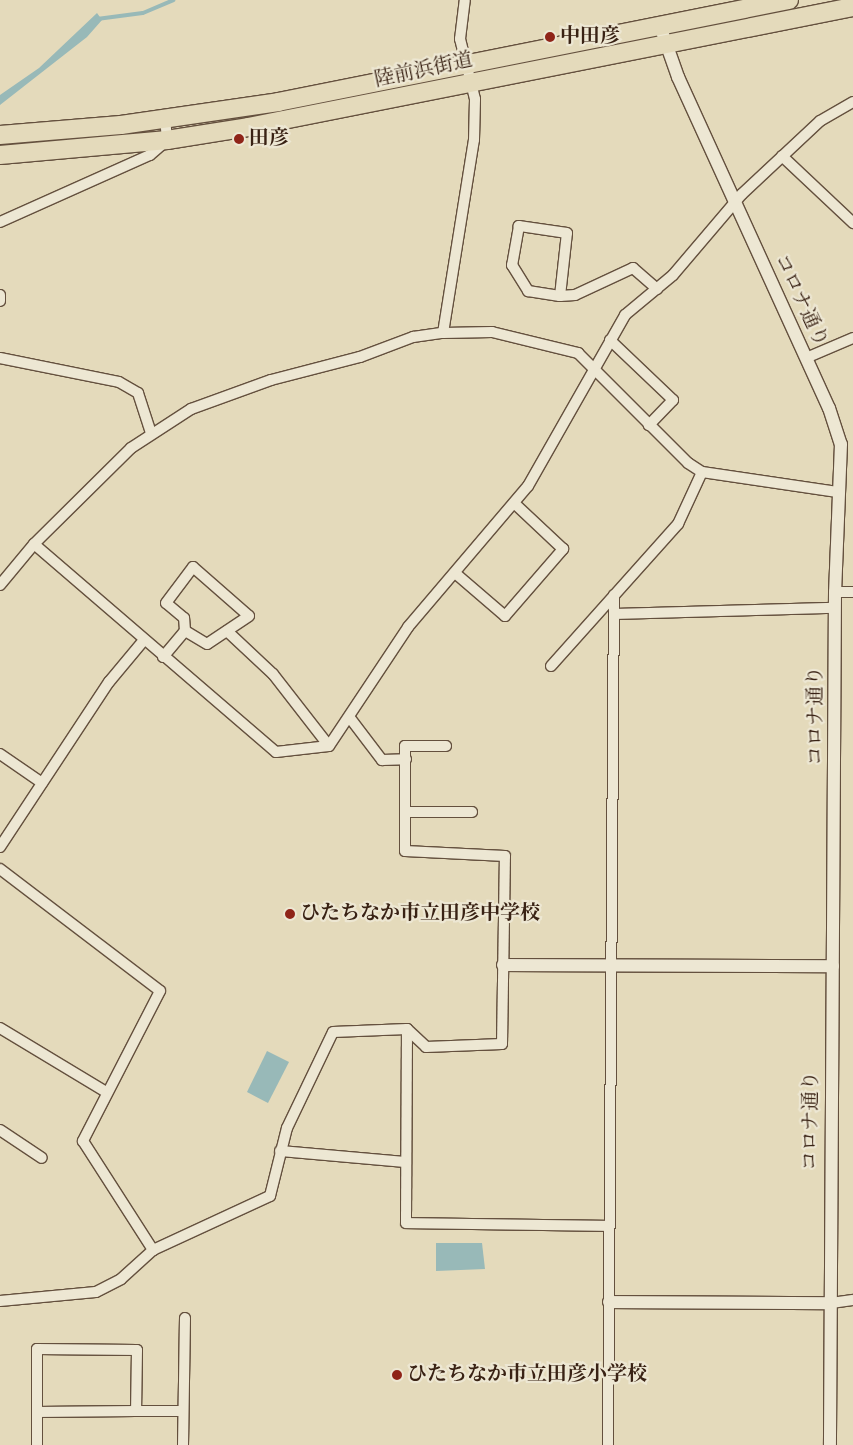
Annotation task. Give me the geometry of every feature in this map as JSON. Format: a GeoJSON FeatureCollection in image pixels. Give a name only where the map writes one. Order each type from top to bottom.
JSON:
{"type":"FeatureCollection","features":[{"type":"Feature","properties":{"kind":"highway","name":"陸前浜街道"},"geometry":{"type":"LineString","coordinates":[[0,135],[165,119],[465,66],[789,0]]}},
{"type":"Feature","properties":{"kind":"highway","name":"陸前浜街道"},"geometry":{"type":"LineString","coordinates":[[0,154],[167,140],[853,8]]}},
{"type":"Feature","properties":{"kind":"street"},"geometry":{"type":"LineString","coordinates":[[443,333],[474,140],[475,99],[465,66],[460,39],[465,0]]}},
{"type":"Feature","properties":{"kind":"street","name":"コロナ通り"},"geometry":{"type":"LineString","coordinates":[[660,26],[665,45],[734,206],[806,358],[841,444],[835,592],[830,1445]]}},
{"type":"Feature","properties":{"kind":"street"},"geometry":{"type":"LineString","coordinates":[[34,544],[163,657],[276,752],[329,746],[350,718],[384,660],[514,503],[537,472],[625,315],[657,289],[782,156],[820,121],[853,102]]}},
{"type":"Feature","properties":{"kind":"street"},"geometry":{"type":"LineString","coordinates":[[0,222],[150,155],[167,140],[165,119]]}},
{"type":"Feature","properties":{"kind":"street"},"geometry":{"type":"LineString","coordinates":[[782,156],[853,223]]}},
{"type":"Feature","properties":{"kind":"street"},"geometry":{"type":"LineString","coordinates":[[560,296],[567,234],[519,226],[512,265],[528,291],[560,296],[575,295],[633,268],[657,289]]}},
{"type":"Feature","properties":{"kind":"street"},"geometry":{"type":"LineString","coordinates":[[0,295],[0,301]]}},
{"type":"Feature","properties":{"kind":"street"},"geometry":{"type":"LineString","coordinates":[[0,585],[34,544],[151,433],[236,391],[360,357],[413,337],[443,333],[492,332],[578,353],[595,366],[650,426],[702,472],[838,492]]}},
{"type":"Feature","properties":{"kind":"street"},"geometry":{"type":"LineString","coordinates":[[806,358],[853,338]]}},
{"type":"Feature","properties":{"kind":"street"},"geometry":{"type":"LineString","coordinates":[[610,340],[673,400],[650,426]]}},
{"type":"Feature","properties":{"kind":"street"},"geometry":{"type":"LineString","coordinates":[[0,358],[119,382],[138,393],[151,433]]}},
{"type":"Feature","properties":{"kind":"street"},"geometry":{"type":"LineString","coordinates":[[551,666],[678,524],[702,472]]}},
{"type":"Feature","properties":{"kind":"street"},"geometry":{"type":"LineString","coordinates":[[455,573],[505,616],[563,549],[514,503]]}},
{"type":"Feature","properties":{"kind":"street"},"geometry":{"type":"LineString","coordinates":[[163,657],[185,631],[184,618],[166,603],[192,567],[249,616],[207,644],[185,631]]}},
{"type":"Feature","properties":{"kind":"street"},"geometry":{"type":"LineString","coordinates":[[835,592],[853,592]]}},
{"type":"Feature","properties":{"kind":"street"},"geometry":{"type":"LineString","coordinates":[[608,1445],[614,595]]}},
{"type":"Feature","properties":{"kind":"street"},"geometry":{"type":"LineString","coordinates":[[614,614],[835,608]]}},
{"type":"Feature","properties":{"kind":"street"},"geometry":{"type":"LineString","coordinates":[[227,631],[273,674],[329,746]]}},
{"type":"Feature","properties":{"kind":"street"},"geometry":{"type":"LineString","coordinates":[[0,847],[109,682],[144,640]]}},
{"type":"Feature","properties":{"kind":"street"},"geometry":{"type":"LineString","coordinates":[[350,718],[382,760],[406,759]]}},
{"type":"Feature","properties":{"kind":"street"},"geometry":{"type":"LineString","coordinates":[[0,1301],[96,1292],[122,1279],[153,1250],[270,1196],[280,1151],[333,1032],[407,1029],[426,1047],[502,1044],[505,856],[405,851],[405,746],[446,746]]}},
{"type":"Feature","properties":{"kind":"street"},"geometry":{"type":"LineString","coordinates":[[0,754],[42,784]]}},
{"type":"Feature","properties":{"kind":"street"},"geometry":{"type":"LineString","coordinates":[[405,812],[472,812]]}},
{"type":"Feature","properties":{"kind":"street"},"geometry":{"type":"LineString","coordinates":[[0,869],[160,991],[106,1092],[83,1141],[153,1250]]}},
{"type":"Feature","properties":{"kind":"street"},"geometry":{"type":"LineString","coordinates":[[503,965],[834,966]]}},
{"type":"Feature","properties":{"kind":"street"},"geometry":{"type":"LineString","coordinates":[[0,1028],[106,1092]]}},
{"type":"Feature","properties":{"kind":"street"},"geometry":{"type":"LineString","coordinates":[[407,1029],[406,1224],[609,1226]]}},
{"type":"Feature","properties":{"kind":"street"},"geometry":{"type":"LineString","coordinates":[[0,1130],[42,1158]]}},
{"type":"Feature","properties":{"kind":"street"},"geometry":{"type":"LineString","coordinates":[[280,1151],[406,1162]]}},
{"type":"Feature","properties":{"kind":"street"},"geometry":{"type":"LineString","coordinates":[[609,1302],[831,1303],[853,1300]]}},
{"type":"Feature","properties":{"kind":"street"},"geometry":{"type":"LineString","coordinates":[[183,1445],[185,1318]]}},
{"type":"Feature","properties":{"kind":"street"},"geometry":{"type":"LineString","coordinates":[[37,1445],[37,1349],[137,1350],[136,1411]]}},
{"type":"Feature","properties":{"kind":"street"},"geometry":{"type":"LineString","coordinates":[[37,1412],[183,1411]]}},
{"type":"Feature","properties":{"kind":"water"},"geometry":{"type":"Polygon","coordinates":[[[97,13],[102,20],[87,37],[0,105],[0,95],[39,68],[97,13]]]}},
{"type":"Feature","properties":{"kind":"water"},"geometry":{"type":"Polygon","coordinates":[[[267,1051],[289,1062],[268,1103],[247,1092],[267,1051]]]}},
{"type":"Feature","properties":{"kind":"water"},"geometry":{"type":"Polygon","coordinates":[[[436,1243],[482,1243],[485,1269],[436,1271],[436,1243]]]}},
{"type":"Feature","properties":{"kind":"waterway"},"geometry":{"type":"LineString","coordinates":[[97,19],[143,13],[173,0]]}},
{"type":"Feature","properties":{"kind":"place","name":"中田彦"},"geometry":{"type":"Point","coordinates":[550,37]}},
{"type":"Feature","properties":{"kind":"place","name":"田彦"},"geometry":{"type":"Point","coordinates":[239,139]}},
{"type":"Feature","properties":{"kind":"place","name":"ひたちなか市立田彦中学校"},"geometry":{"type":"Point","coordinates":[290,914]}},
{"type":"Feature","properties":{"kind":"place","name":"ひたちなか市立田彦小学校"},"geometry":{"type":"Point","coordinates":[397,1375]}}]}
